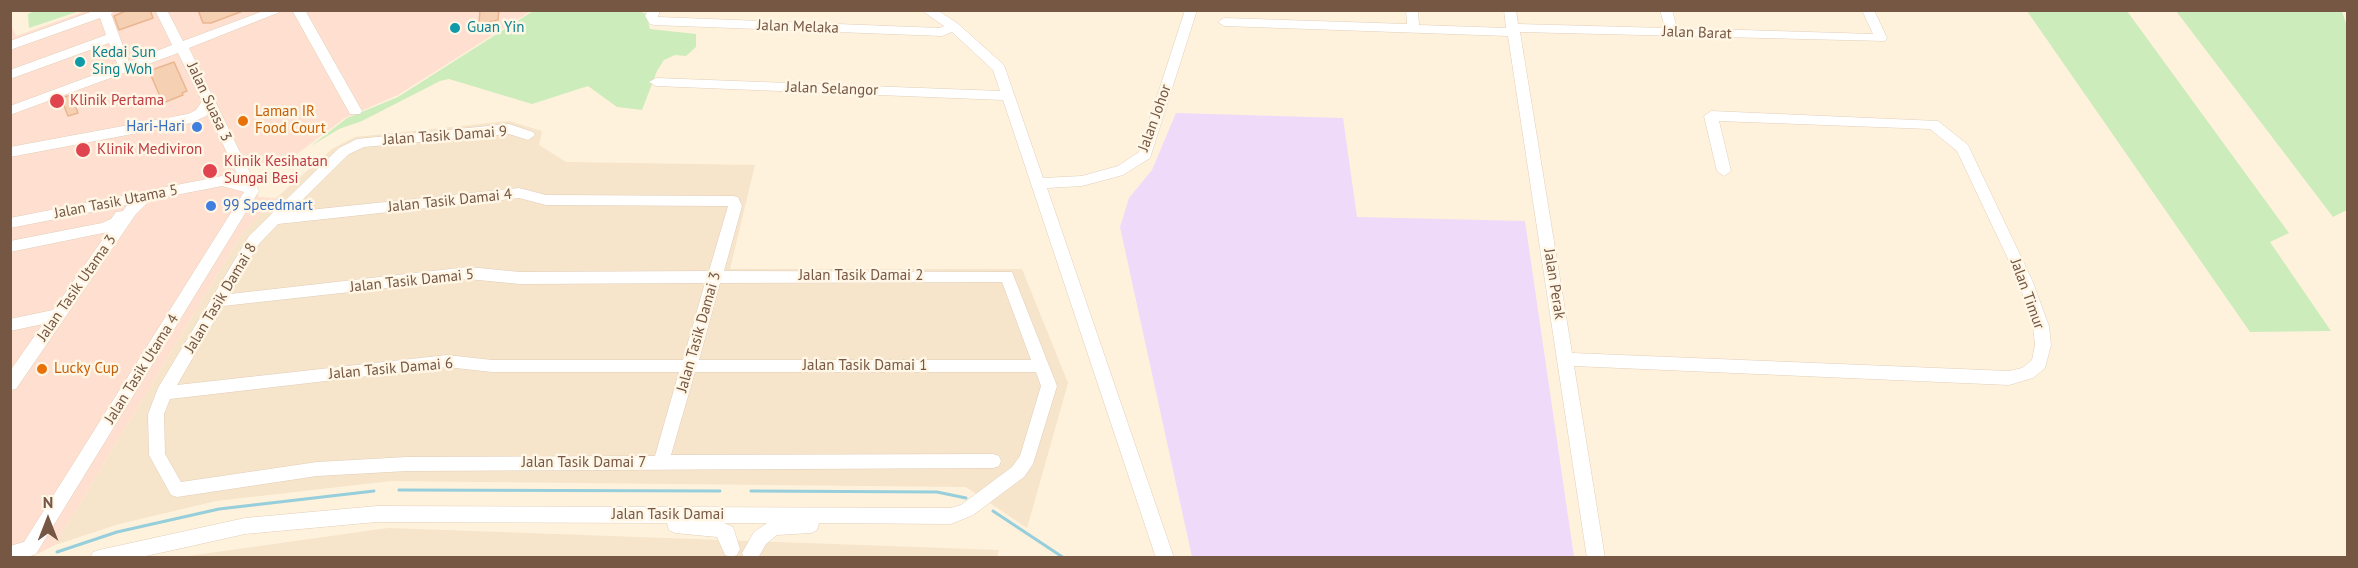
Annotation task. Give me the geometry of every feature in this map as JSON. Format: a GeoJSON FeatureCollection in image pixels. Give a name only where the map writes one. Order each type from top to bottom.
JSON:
{"type":"FeatureCollection","features":[{"type":"Feature","properties":{"kind":"street","name":"Jalan Suasa 3"},"geometry":{"type":"LineString","coordinates":[[161,10],[181,43],[220,128],[251,188]]}},
{"type":"Feature","properties":{"kind":"street","name":"Jalan Suasa 3"},"geometry":{"type":"LineString","coordinates":[[172,10],[181,43]]}},
{"type":"Feature","properties":{"kind":"street"},"geometry":{"type":"LineString","coordinates":[[10,111],[264,10]]}},
{"type":"Feature","properties":{"kind":"street"},"geometry":{"type":"LineString","coordinates":[[10,105],[123,63],[279,10]]}},
{"type":"Feature","properties":{"kind":"street"},"geometry":{"type":"LineString","coordinates":[[298,10],[355,111]]}},
{"type":"Feature","properties":{"kind":"street","name":"Jalan Melaka"},"geometry":{"type":"LineString","coordinates":[[654,10],[651,16],[654,21],[942,32],[953,26]]}},
{"type":"Feature","properties":{"kind":"street"},"geometry":{"type":"LineString","coordinates":[[927,10],[953,26],[999,68],[1165,558]]}},
{"type":"Feature","properties":{"kind":"street","name":"Jalan Johor"},"geometry":{"type":"LineString","coordinates":[[1038,183],[1082,181],[1123,170],[1145,154],[1191,10]]}},
{"type":"Feature","properties":{"kind":"street"},"geometry":{"type":"LineString","coordinates":[[1412,10],[1413,27]]}},
{"type":"Feature","properties":{"kind":"street","name":"Jalan Perak"},"geometry":{"type":"LineString","coordinates":[[1510,10],[1596,558]]}},
{"type":"Feature","properties":{"kind":"street"},"geometry":{"type":"LineString","coordinates":[[1666,10],[1672,32]]}},
{"type":"Feature","properties":{"kind":"street","name":"Jalan Barat"},"geometry":{"type":"LineString","coordinates":[[1224,22],[1881,38],[1868,10]]}},
{"type":"Feature","properties":{"kind":"street"},"geometry":{"type":"LineString","coordinates":[[103,11],[123,63]]}},
{"type":"Feature","properties":{"kind":"street"},"geometry":{"type":"LineString","coordinates":[[10,40],[103,11]]}},
{"type":"Feature","properties":{"kind":"street"},"geometry":{"type":"LineString","coordinates":[[10,46],[103,11]]}},
{"type":"Feature","properties":{"kind":"street"},"geometry":{"type":"LineString","coordinates":[[10,75],[113,37]]}},
{"type":"Feature","properties":{"kind":"street","name":"Jalan Selangor"},"geometry":{"type":"LineString","coordinates":[[656,82],[1008,96]]}},
{"type":"Feature","properties":{"kind":"street"},"geometry":{"type":"LineString","coordinates":[[10,152],[191,118],[201,112],[208,102]]}},
{"type":"Feature","properties":{"kind":"street","name":"Jalan Timur"},"geometry":{"type":"LineString","coordinates":[[1566,359],[2009,378],[2027,373],[2039,363],[2043,345],[2041,326],[2025,280],[1963,148],[1933,124],[1711,116],[1724,171]]}},
{"type":"Feature","properties":{"kind":"street"},"geometry":{"type":"LineString","coordinates":[[191,118],[220,128]]}},
{"type":"Feature","properties":{"kind":"street","name":"Jalan Tasik Damai 9"},"geometry":{"type":"LineString","coordinates":[[362,142],[509,129],[528,135]]}},
{"type":"Feature","properties":{"kind":"street","name":"Jalan Tasik Damai 8"},"geometry":{"type":"LineString","coordinates":[[177,490],[157,455],[156,414],[165,393],[254,240],[344,151],[362,142]]}},
{"type":"Feature","properties":{"kind":"street"},"geometry":{"type":"LineString","coordinates":[[222,181],[239,166]]}},
{"type":"Feature","properties":{"kind":"street","name":"Jalan Tasik Utama 5"},"geometry":{"type":"LineString","coordinates":[[10,223],[222,181],[251,188]]}},
{"type":"Feature","properties":{"kind":"street","name":"Jalan Tasik Utama 4"},"geometry":{"type":"LineString","coordinates":[[22,554],[251,188]]}},
{"type":"Feature","properties":{"kind":"street","name":"Jalan Tasik Damai 4"},"geometry":{"type":"LineString","coordinates":[[274,219],[519,193],[546,200],[733,201]]}},
{"type":"Feature","properties":{"kind":"street","name":"Jalan Tasik Utama 3"},"geometry":{"type":"LineString","coordinates":[[10,384],[131,210],[147,195]]}},
{"type":"Feature","properties":{"kind":"street","name":"Jalan Tasik Damai 3"},"geometry":{"type":"LineString","coordinates":[[661,463],[716,277],[735,206],[733,201]]}},
{"type":"Feature","properties":{"kind":"street"},"geometry":{"type":"LineString","coordinates":[[10,247],[99,230],[116,222],[126,208],[123,202],[115,202]]}},
{"type":"Feature","properties":{"kind":"street"},"geometry":{"type":"LineString","coordinates":[[99,230],[108,234],[107,244]]}},
{"type":"Feature","properties":{"kind":"street","name":"Jalan Tasik Damai 5"},"geometry":{"type":"LineString","coordinates":[[218,301],[468,273],[520,278],[716,277]]}},
{"type":"Feature","properties":{"kind":"street","name":"Jalan Tasik Damai 2"},"geometry":{"type":"LineString","coordinates":[[716,277],[1007,276]]}},
{"type":"Feature","properties":{"kind":"street","name":"Jalan Tasik Damai"},"geometry":{"type":"LineString","coordinates":[[99,558],[207,533],[297,520],[378,514],[855,516],[960,514],[1018,472],[1027,459],[1049,386],[1007,276]]}},
{"type":"Feature","properties":{"kind":"street"},"geometry":{"type":"LineString","coordinates":[[10,325],[58,315]]}},
{"type":"Feature","properties":{"kind":"street","name":"Jalan Tasik Damai 6"},"geometry":{"type":"LineString","coordinates":[[165,393],[447,361],[492,366],[689,366]]}},
{"type":"Feature","properties":{"kind":"street","name":"Jalan Tasik Damai 1"},"geometry":{"type":"LineString","coordinates":[[689,366],[1041,366]]}},
{"type":"Feature","properties":{"kind":"street","name":"Jalan Tasik Damai 7"},"geometry":{"type":"LineString","coordinates":[[177,490],[317,469],[406,464],[993,461]]}},
{"type":"Feature","properties":{"kind":"street"},"geometry":{"type":"LineString","coordinates":[[730,553],[737,515]]}},
{"type":"Feature","properties":{"kind":"street"},"geometry":{"type":"LineString","coordinates":[[750,555],[758,515]]}},
{"type":"Feature","properties":{"kind":"street"},"geometry":{"type":"LineString","coordinates":[[651,516],[669,524],[720,529],[727,533],[730,553]]}},
{"type":"Feature","properties":{"kind":"street"},"geometry":{"type":"LineString","coordinates":[[750,555],[760,538],[774,528],[828,523],[855,516]]}},
{"type":"Feature","properties":{"kind":"shaded area"},"geometry":{"type":"Polygon","coordinates":[[[89,10],[531,11],[398,95],[345,118],[297,154],[283,161],[279,156],[247,170],[257,189],[258,197],[276,198],[241,235],[55,545],[29,558],[10,557],[10,22],[16,36],[89,10]]]}},
{"type":"Feature","properties":{"kind":"shaded area"},"geometry":{"type":"Polygon","coordinates":[[[1176,113],[1343,118],[1357,217],[1525,221],[1574,557],[1192,557],[1120,227],[1129,198],[1152,170],[1176,113]]]}},
{"type":"Feature","properties":{"kind":"shaded area"},"geometry":{"type":"Polygon","coordinates":[[[509,121],[542,131],[539,145],[566,162],[755,165],[730,269],[1022,269],[1068,383],[1027,528],[966,487],[391,481],[216,501],[119,524],[55,545],[241,235],[276,198],[332,149],[355,137],[509,121]]]}},
{"type":"Feature","properties":{"kind":"shaded area"},"geometry":{"type":"Polygon","coordinates":[[[388,528],[999,550],[997,558],[174,558],[388,528]]]}},
{"type":"Feature","properties":{"kind":"green space"},"geometry":{"type":"Polygon","coordinates":[[[34,11],[80,11],[29,28],[28,14],[34,11]]]}},
{"type":"Feature","properties":{"kind":"green space"},"geometry":{"type":"Polygon","coordinates":[[[533,11],[639,11],[646,14],[650,29],[696,34],[696,47],[686,56],[675,55],[664,60],[657,71],[642,110],[617,107],[588,86],[532,104],[449,79],[440,81],[362,121],[339,129],[311,146],[347,118],[398,97],[533,11]]]}},
{"type":"Feature","properties":{"kind":"green space"},"geometry":{"type":"Polygon","coordinates":[[[2027,11],[2127,11],[2289,233],[2270,242],[2331,331],[2250,332],[2027,11]]]}},
{"type":"Feature","properties":{"kind":"green space"},"geometry":{"type":"Polygon","coordinates":[[[2176,11],[2342,11],[2348,30],[2347,210],[2333,217],[2176,11]]]}},
{"type":"Feature","properties":{"kind":"building"},"geometry":{"type":"Polygon","coordinates":[[[128,10],[150,10],[153,18],[119,30],[114,16],[128,10]]]}},
{"type":"Feature","properties":{"kind":"building"},"geometry":{"type":"Polygon","coordinates":[[[198,10],[243,11],[211,23],[203,23],[198,10]]]}},
{"type":"Feature","properties":{"kind":"building"},"geometry":{"type":"Polygon","coordinates":[[[480,10],[499,10],[498,20],[479,24],[480,10]]]}},
{"type":"Feature","properties":{"kind":"building"},"geometry":{"type":"Polygon","coordinates":[[[174,62],[187,91],[163,103],[149,71],[174,62]]]}},
{"type":"Feature","properties":{"kind":"building"},"geometry":{"type":"Polygon","coordinates":[[[71,95],[78,113],[68,116],[61,98],[71,95]]]}},
{"type":"Feature","properties":{"kind":"waterway"},"geometry":{"type":"LineString","coordinates":[[399,490],[720,491]]}},
{"type":"Feature","properties":{"kind":"waterway"},"geometry":{"type":"LineString","coordinates":[[57,552],[117,532],[219,509],[374,491]]}},
{"type":"Feature","properties":{"kind":"waterway"},"geometry":{"type":"LineString","coordinates":[[751,491],[937,492],[966,498]]}},
{"type":"Feature","properties":{"kind":"waterway"},"geometry":{"type":"LineString","coordinates":[[993,511],[1064,558]]}},
{"type":"Feature","properties":{"kind":"place","name":"Guan Yin"},"geometry":{"type":"Point","coordinates":[455,28]}},
{"type":"Feature","properties":{"kind":"place","name":"Kedai Sun Sing Woh"},"geometry":{"type":"Point","coordinates":[80,62]}},
{"type":"Feature","properties":{"kind":"place","name":"Klinik Pertama"},"geometry":{"type":"Point","coordinates":[57,101]}},
{"type":"Feature","properties":{"kind":"place","name":"Laman IR Food Court"},"geometry":{"type":"Point","coordinates":[243,121]}},
{"type":"Feature","properties":{"kind":"place","name":"Hari-Hari"},"geometry":{"type":"Point","coordinates":[197,127]}},
{"type":"Feature","properties":{"kind":"place","name":"Klinik Mediviron"},"geometry":{"type":"Point","coordinates":[83,150]}},
{"type":"Feature","properties":{"kind":"place","name":"Klinik Kesihatan Sungai Besi"},"geometry":{"type":"Point","coordinates":[210,171]}},
{"type":"Feature","properties":{"kind":"place","name":"99 Speedmart"},"geometry":{"type":"Point","coordinates":[211,206]}},
{"type":"Feature","properties":{"kind":"place","name":"Lucky Cup"},"geometry":{"type":"Point","coordinates":[42,369]}}]}
